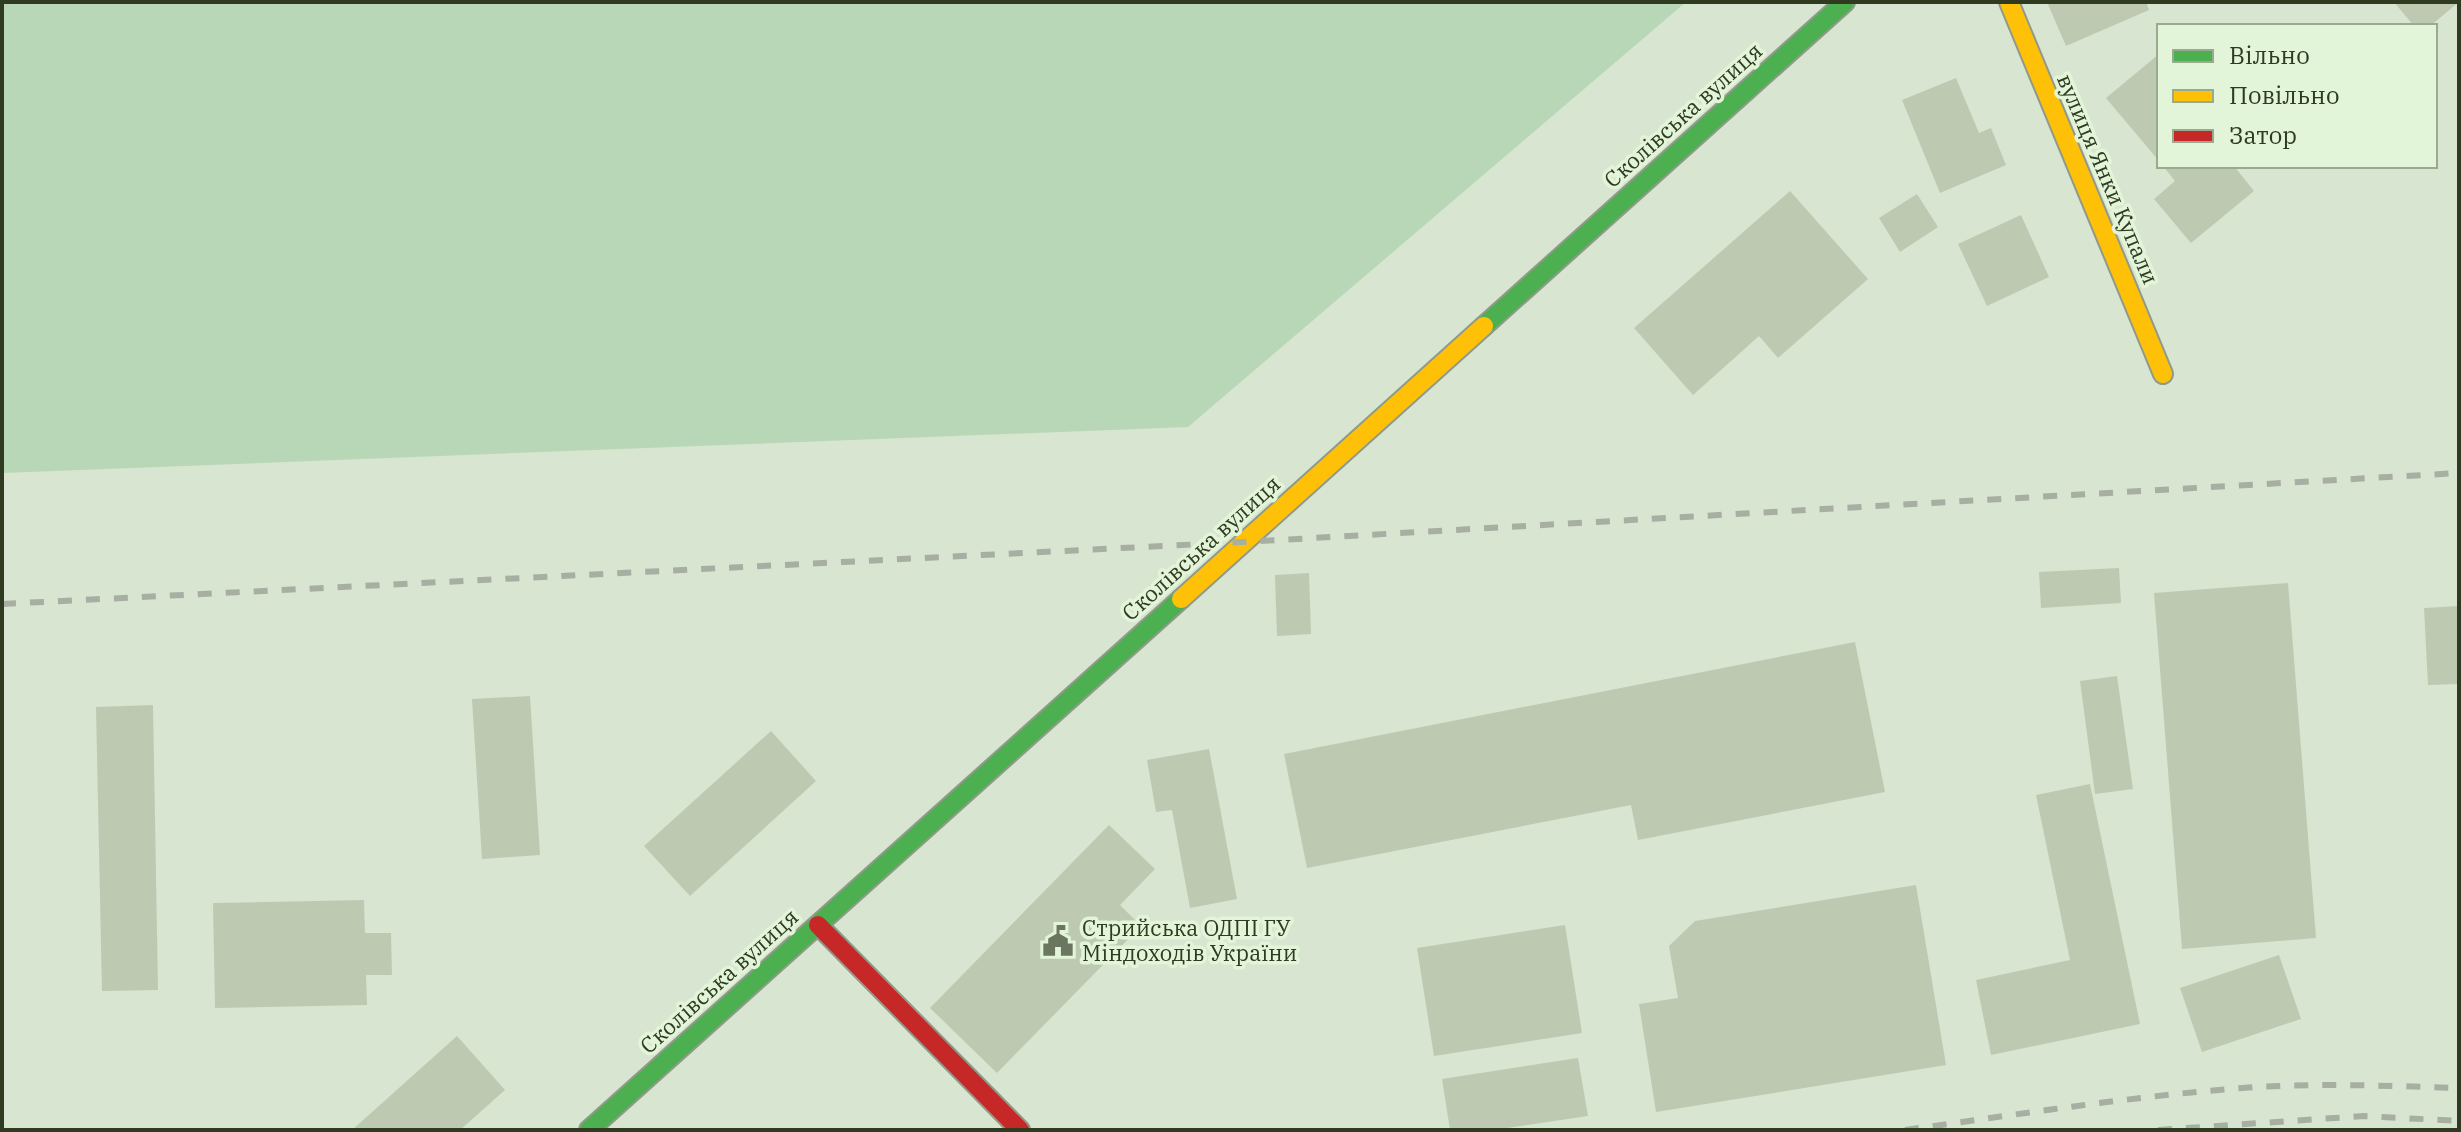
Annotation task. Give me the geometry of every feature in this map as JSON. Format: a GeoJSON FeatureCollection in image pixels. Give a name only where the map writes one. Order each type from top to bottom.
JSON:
{"type":"FeatureCollection","features":[{"type":"Feature","properties":{"kind":"street","name":"Сколівська вулиця"},"geometry":{"type":"LineString","coordinates":[[589,1130],[1845,2]]}},
{"type":"Feature","properties":{"kind":"street","name":"вулиця Янки Купали"},"geometry":{"type":"LineString","coordinates":[[2009,2],[2163,374]]}},
{"type":"Feature","properties":{"kind":"street"},"geometry":{"type":"LineString","coordinates":[[818,925],[1020,1130]]}},
{"type":"Feature","properties":{"kind":"green space"},"geometry":{"type":"Polygon","coordinates":[[[2,2],[1686,2],[1188,427],[2,473],[2,2]]]}},
{"type":"Feature","properties":{"kind":"building"},"geometry":{"type":"Polygon","coordinates":[[[2047,2],[2146,2],[2149,10],[2066,46],[2047,2]]]}},
{"type":"Feature","properties":{"kind":"building"},"geometry":{"type":"Polygon","coordinates":[[[2394,2],[2459,2],[2432,24],[2412,24],[2394,2]]]}},
{"type":"Feature","properties":{"kind":"building"},"geometry":{"type":"Polygon","coordinates":[[[2157,56],[2157,159],[2106,98],[2157,56]]]}},
{"type":"Feature","properties":{"kind":"building"},"geometry":{"type":"Polygon","coordinates":[[[1956,78],[1979,133],[1991,128],[2006,165],[1940,193],[1902,100],[1956,78]]]}},
{"type":"Feature","properties":{"kind":"building"},"geometry":{"type":"Polygon","coordinates":[[[2165,168],[2236,168],[2254,191],[2191,243],[2154,199],[2175,181],[2165,168]]]}},
{"type":"Feature","properties":{"kind":"building"},"geometry":{"type":"Polygon","coordinates":[[[1790,191],[1868,279],[1778,358],[1759,336],[1693,395],[1634,328],[1790,191]]]}},
{"type":"Feature","properties":{"kind":"building"},"geometry":{"type":"Polygon","coordinates":[[[1917,194],[1938,227],[1900,252],[1879,218],[1917,194]]]}},
{"type":"Feature","properties":{"kind":"building"},"geometry":{"type":"Polygon","coordinates":[[[2021,215],[2049,277],[1987,306],[1958,244],[2021,215]]]}},
{"type":"Feature","properties":{"kind":"building"},"geometry":{"type":"Polygon","coordinates":[[[2119,568],[2121,603],[2041,608],[2039,572],[2119,568]]]}},
{"type":"Feature","properties":{"kind":"building"},"geometry":{"type":"Polygon","coordinates":[[[1309,573],[1311,634],[1277,636],[1275,575],[1309,573]]]}},
{"type":"Feature","properties":{"kind":"building"},"geometry":{"type":"Polygon","coordinates":[[[2288,583],[2316,938],[2182,949],[2154,593],[2288,583]]]}},
{"type":"Feature","properties":{"kind":"building"},"geometry":{"type":"Polygon","coordinates":[[[2459,606],[2459,684],[2428,685],[2424,608],[2459,606]]]}},
{"type":"Feature","properties":{"kind":"building"},"geometry":{"type":"Polygon","coordinates":[[[1855,642],[1885,792],[1638,840],[1631,805],[1307,868],[1284,754],[1855,642]]]}},
{"type":"Feature","properties":{"kind":"building"},"geometry":{"type":"Polygon","coordinates":[[[2117,676],[2133,789],[2095,794],[2080,681],[2117,676]]]}},
{"type":"Feature","properties":{"kind":"building"},"geometry":{"type":"Polygon","coordinates":[[[530,696],[540,855],[482,859],[472,699],[530,696]]]}},
{"type":"Feature","properties":{"kind":"building"},"geometry":{"type":"Polygon","coordinates":[[[153,705],[158,990],[102,991],[96,707],[153,705]]]}},
{"type":"Feature","properties":{"kind":"building"},"geometry":{"type":"Polygon","coordinates":[[[771,731],[816,781],[690,896],[644,846],[771,731]]]}},
{"type":"Feature","properties":{"kind":"building"},"geometry":{"type":"Polygon","coordinates":[[[1209,749],[1237,899],[1190,908],[1172,810],[1156,812],[1147,760],[1209,749]]]}},
{"type":"Feature","properties":{"kind":"building"},"geometry":{"type":"Polygon","coordinates":[[[2090,784],[2140,1024],[1991,1055],[1976,980],[2070,960],[2036,795],[2090,784]]]}},
{"type":"Feature","properties":{"kind":"building"},"geometry":{"type":"Polygon","coordinates":[[[1109,825],[1155,869],[1120,905],[1141,926],[997,1073],[930,1008],[1109,825]]]}},
{"type":"Feature","properties":{"kind":"building"},"geometry":{"type":"Polygon","coordinates":[[[1916,885],[1946,1065],[1656,1112],[1639,1004],[1678,998],[1669,946],[1695,921],[1916,885]]]}},
{"type":"Feature","properties":{"kind":"building"},"geometry":{"type":"Polygon","coordinates":[[[364,900],[365,933],[391,933],[392,975],[366,975],[367,1005],[215,1008],[213,903],[364,900]]]}},
{"type":"Feature","properties":{"kind":"building"},"geometry":{"type":"Polygon","coordinates":[[[1565,925],[1582,1033],[1434,1056],[1417,948],[1565,925]]]}},
{"type":"Feature","properties":{"kind":"building"},"geometry":{"type":"Polygon","coordinates":[[[2279,955],[2301,1019],[2202,1052],[2180,988],[2279,955]]]}},
{"type":"Feature","properties":{"kind":"building"},"geometry":{"type":"Polygon","coordinates":[[[457,1036],[505,1090],[460,1130],[352,1130],[457,1036]]]}},
{"type":"Feature","properties":{"kind":"building"},"geometry":{"type":"Polygon","coordinates":[[[1578,1058],[1588,1116],[1493,1130],[1450,1130],[1442,1079],[1578,1058]]]}},
{"type":"Feature","properties":{"kind":"railway"},"geometry":{"type":"LineString","coordinates":[[2,604],[1243,542],[2459,473]]}},
{"type":"Feature","properties":{"kind":"railway"},"geometry":{"type":"LineString","coordinates":[[1905,1130],[2213,1090],[2333,1085],[2459,1088]]}},
{"type":"Feature","properties":{"kind":"railway"},"geometry":{"type":"LineString","coordinates":[[2158,1130],[2364,1116],[2459,1121]]}},
{"type":"Feature","properties":{"kind":"traffic: fast"},"geometry":{"type":"LineString","coordinates":[[1484,326],[1845,2]]}},
{"type":"Feature","properties":{"kind":"traffic: fast"},"geometry":{"type":"LineString","coordinates":[[589,1130],[1181,599]]}},
{"type":"Feature","properties":{"kind":"traffic: slow"},"geometry":{"type":"LineString","coordinates":[[2009,2],[2163,374]]}},
{"type":"Feature","properties":{"kind":"traffic: slow"},"geometry":{"type":"LineString","coordinates":[[1181,599],[1484,326]]}},
{"type":"Feature","properties":{"kind":"traffic: jam"},"geometry":{"type":"LineString","coordinates":[[818,925],[1020,1130]]}},
{"type":"Feature","properties":{"kind":"place","name":"Стрийська ОДПІ ГУ Міндоходів України"},"geometry":{"type":"Point","coordinates":[1058,941]}}]}
